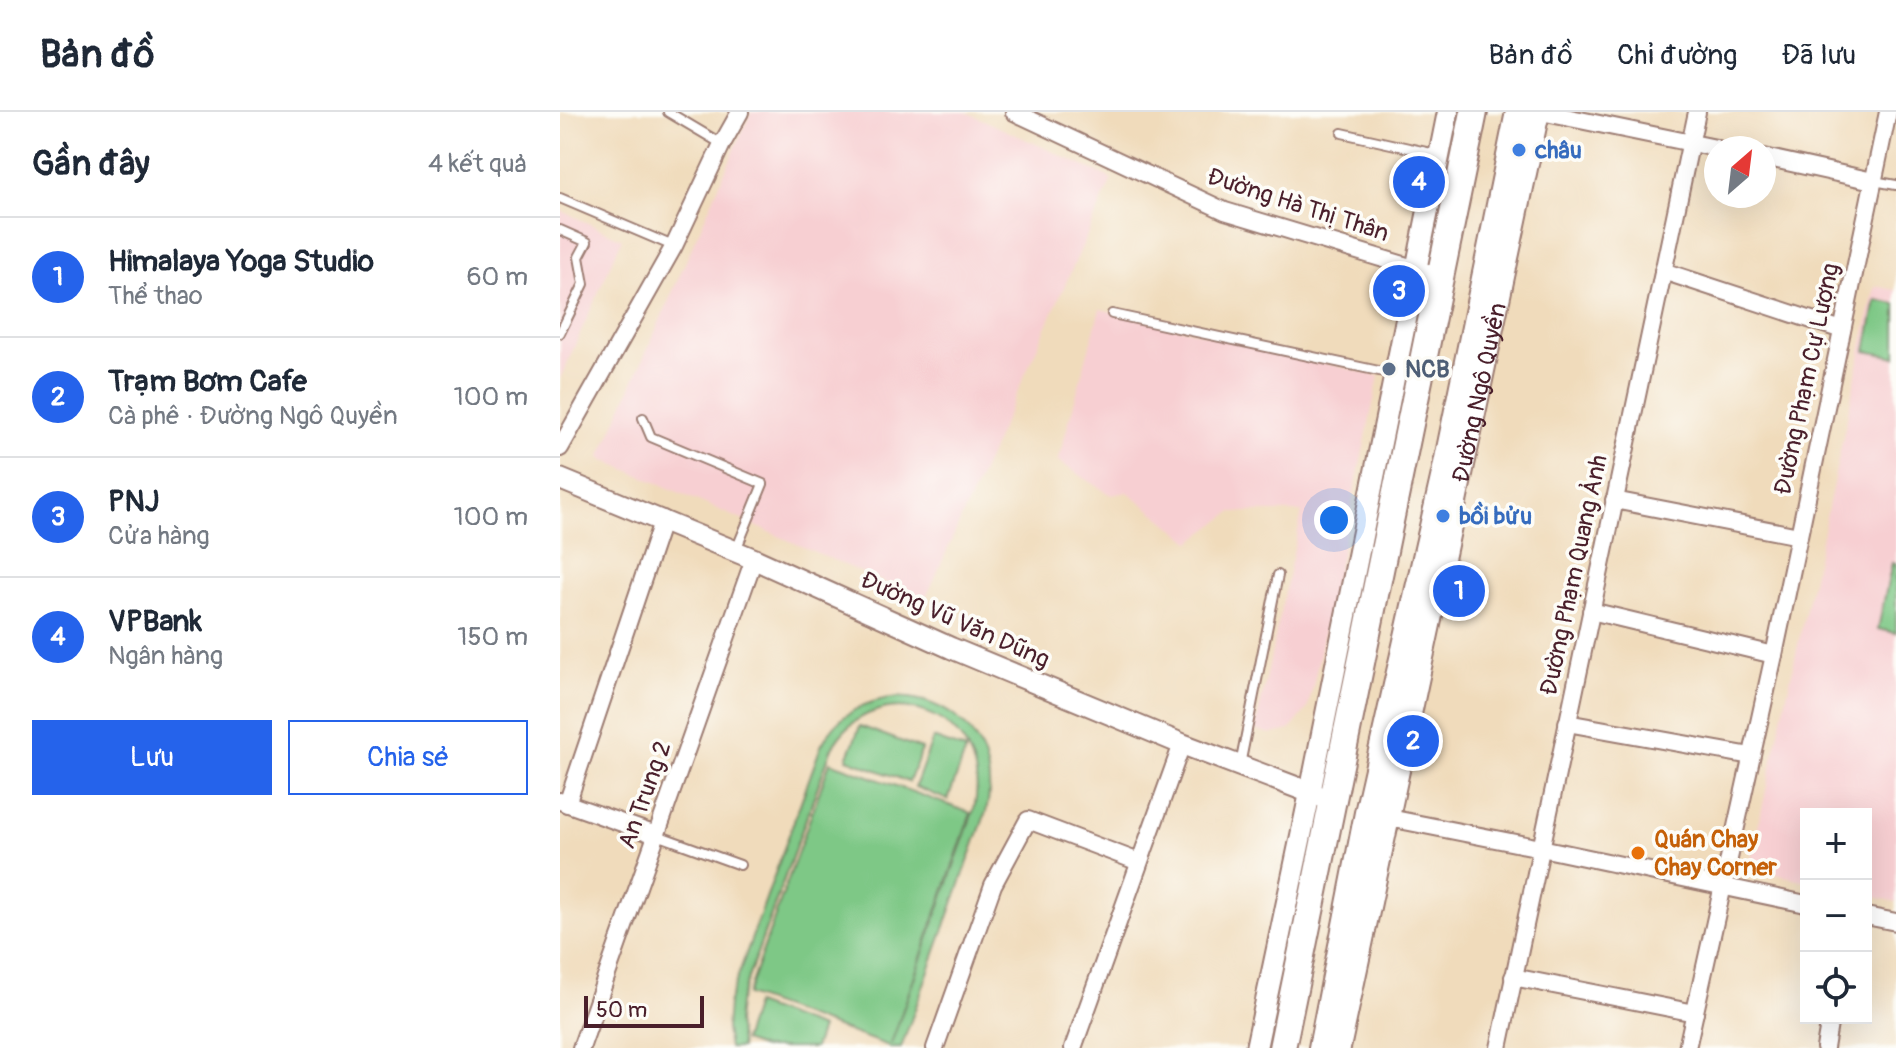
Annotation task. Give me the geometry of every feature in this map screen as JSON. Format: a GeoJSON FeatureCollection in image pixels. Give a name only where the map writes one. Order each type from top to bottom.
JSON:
{"type":"FeatureCollection","features":[{"type":"Feature","properties":{"kind":"highway"},"geometry":{"type":"LineString","coordinates":[[1282,1048],[1322,797],[1428,272],[1474,112]]}},
{"type":"Feature","properties":{"kind":"highway","name":"Đường Ngô Quyền"},"geometry":{"type":"LineString","coordinates":[[1322,1048],[1344,944],[1379,816],[1519,112]]}},
{"type":"Feature","properties":{"kind":"highway"},"geometry":{"type":"LineString","coordinates":[[1322,797],[1379,816]]}},
{"type":"Feature","properties":{"kind":"street"},"geometry":{"type":"LineString","coordinates":[[560,448],[674,246],[740,112]]}},
{"type":"Feature","properties":{"kind":"street","name":"Đường Hà Thị Thân"},"geometry":{"type":"LineString","coordinates":[[1014,112],[1225,211],[1428,272]]}},
{"type":"Feature","properties":{"kind":"street"},"geometry":{"type":"LineString","coordinates":[[1256,1048],[1322,797],[1394,374],[1428,272],[1440,155],[1448,112]]}},
{"type":"Feature","properties":{"kind":"street"},"geometry":{"type":"LineString","coordinates":[[1540,112],[1704,146]]}},
{"type":"Feature","properties":{"kind":"street","name":"Đường Ngô Quyền"},"geometry":{"type":"LineString","coordinates":[[1340,1048],[1379,816],[1540,112]]}},
{"type":"Feature","properties":{"kind":"street","name":"Đường Phạm Quang Ảnh"},"geometry":{"type":"LineString","coordinates":[[1499,1048],[1697,112]]}},
{"type":"Feature","properties":{"kind":"street","name":"Đường Phạm Cự Lượng"},"geometry":{"type":"LineString","coordinates":[[1687,1048],[1774,655],[1888,112]]}},
{"type":"Feature","properties":{"kind":"street"},"geometry":{"type":"LineString","coordinates":[[1776,160],[1873,181]]}},
{"type":"Feature","properties":{"kind":"street"},"geometry":{"type":"LineString","coordinates":[[1663,271],[1842,330]]}},
{"type":"Feature","properties":{"kind":"street","name":"Đường Vũ Văn Dũng"},"geometry":{"type":"LineString","coordinates":[[560,479],[663,519],[951,648],[1182,744],[1322,797]]}},
{"type":"Feature","properties":{"kind":"street"},"geometry":{"type":"LineString","coordinates":[[1614,500],[1799,536]]}},
{"type":"Feature","properties":{"kind":"street"},"geometry":{"type":"LineString","coordinates":[[656,835],[564,803],[663,519]]}},
{"type":"Feature","properties":{"kind":"street","name":"An Trung 2"},"geometry":{"type":"LineString","coordinates":[[581,1048],[656,835],[745,555]]}},
{"type":"Feature","properties":{"kind":"street"},"geometry":{"type":"LineString","coordinates":[[1591,611],[1774,655]]}},
{"type":"Feature","properties":{"kind":"street"},"geometry":{"type":"LineString","coordinates":[[1567,723],[1751,756]]}},
{"type":"Feature","properties":{"kind":"street"},"geometry":{"type":"LineString","coordinates":[[1073,1048],[1182,744]]}},
{"type":"Feature","properties":{"kind":"street"},"geometry":{"type":"LineString","coordinates":[[1379,816],[1800,903]]}},
{"type":"Feature","properties":{"kind":"street"},"geometry":{"type":"LineString","coordinates":[[935,1048],[993,885],[1028,820],[1139,862]]}},
{"type":"Feature","properties":{"kind":"street"},"geometry":{"type":"LineString","coordinates":[[1872,917],[1896,922]]}},
{"type":"Feature","properties":{"kind":"street"},"geometry":{"type":"LineString","coordinates":[[1513,977],[1695,1013]]}},
{"type":"Feature","properties":{"kind":"street"},"geometry":{"type":"LineString","coordinates":[[1825,1048],[1829,1024]]}},
{"type":"Feature","properties":{"kind":"lane"},"geometry":{"type":"LineString","coordinates":[[668,112],[722,144]]}},
{"type":"Feature","properties":{"kind":"lane"},"geometry":{"type":"LineString","coordinates":[[1342,133],[1440,155]]}},
{"type":"Feature","properties":{"kind":"lane"},"geometry":{"type":"LineString","coordinates":[[1873,181],[1896,185]]}},
{"type":"Feature","properties":{"kind":"lane"},"geometry":{"type":"LineString","coordinates":[[560,198],[674,246]]}},
{"type":"Feature","properties":{"kind":"lane"},"geometry":{"type":"LineString","coordinates":[[560,230],[587,242],[579,257],[584,284],[560,333]]}},
{"type":"Feature","properties":{"kind":"lane"},"geometry":{"type":"LineString","coordinates":[[1112,314],[1394,374]]}},
{"type":"Feature","properties":{"kind":"lane"},"geometry":{"type":"LineString","coordinates":[[643,418],[651,437],[763,484],[745,555]]}},
{"type":"Feature","properties":{"kind":"lane"},"geometry":{"type":"LineString","coordinates":[[1240,765],[1278,575]]}},
{"type":"Feature","properties":{"kind":"lane"},"geometry":{"type":"LineString","coordinates":[[656,835],[740,865]]}},
{"type":"Feature","properties":{"kind":"shaded area"},"geometry":{"type":"Polygon","coordinates":[[[751,112],[966,112],[1112,179],[925,600],[600,458],[751,112]]]}},
{"type":"Feature","properties":{"kind":"shaded area"},"geometry":{"type":"Polygon","coordinates":[[[560,210],[622,239],[560,379],[560,210]]]}},
{"type":"Feature","properties":{"kind":"shaded area"},"geometry":{"type":"Polygon","coordinates":[[[1875,286],[1896,290],[1896,902],[1872,896],[1872,808],[1800,808],[1800,880],[1749,868],[1875,286]]]}},
{"type":"Feature","properties":{"kind":"shaded area"},"geometry":{"type":"Polygon","coordinates":[[[1100,309],[1379,376],[1312,691],[1307,709],[1290,730],[1272,734],[1255,730],[1302,512],[1232,512],[1191,542],[1128,492],[1111,495],[1058,461],[1100,309]]]}},
{"type":"Feature","properties":{"kind":"green space"},"geometry":{"type":"Polygon","coordinates":[[[1876,300],[1896,304],[1896,357],[1866,351],[1876,300]]]}},
{"type":"Feature","properties":{"kind":"green space"},"geometry":{"type":"Polygon","coordinates":[[[1892,563],[1896,564],[1896,633],[1878,629],[1892,563]]]}},
{"type":"Feature","properties":{"kind":"green space"},"geometry":{"type":"Polygon","coordinates":[[[900,697],[942,708],[958,719],[982,750],[988,769],[989,790],[986,812],[901,1048],[889,1048],[747,995],[830,762],[971,813],[891,1044],[974,809],[976,776],[967,748],[950,727],[927,713],[901,708],[875,711],[851,725],[831,750],[739,1003],[737,1022],[741,1048],[729,1048],[726,1029],[728,1004],[821,746],[835,725],[854,710],[876,701],[900,697]]]}},
{"type":"Feature","properties":{"kind":"green space"},"geometry":{"type":"Polygon","coordinates":[[[860,726],[922,749],[909,782],[847,759],[860,726]]]}},
{"type":"Feature","properties":{"kind":"green space"},"geometry":{"type":"Polygon","coordinates":[[[933,738],[966,750],[948,800],[915,787],[933,738]]]}},
{"type":"Feature","properties":{"kind":"green space"},"geometry":{"type":"Polygon","coordinates":[[[755,1004],[821,1028],[814,1048],[763,1048],[743,1041],[755,1004]]]}},
{"type":"Feature","properties":{"kind":"place","name":"châu"},"geometry":{"type":"Point","coordinates":[1519,150]}},
{"type":"Feature","properties":{"kind":"place","name":"VPBank"},"geometry":{"type":"Point","coordinates":[1419,182]}},
{"type":"Feature","properties":{"kind":"place","name":"PNJ"},"geometry":{"type":"Point","coordinates":[1399,291]}},
{"type":"Feature","properties":{"kind":"place","name":"NCB"},"geometry":{"type":"Point","coordinates":[1389,369]}},
{"type":"Feature","properties":{"kind":"place","name":"bồi bửu"},"geometry":{"type":"Point","coordinates":[1443,516]}},
{"type":"Feature","properties":{"kind":"place","name":"Himalaya Yoga Studio"},"geometry":{"type":"Point","coordinates":[1459,591]}},
{"type":"Feature","properties":{"kind":"place","name":"Trạm Bơm Cafe"},"geometry":{"type":"Point","coordinates":[1413,741]}},
{"type":"Feature","properties":{"kind":"place","name":"Quán Chay Chay Corner"},"geometry":{"type":"Point","coordinates":[1638,853]}}]}
